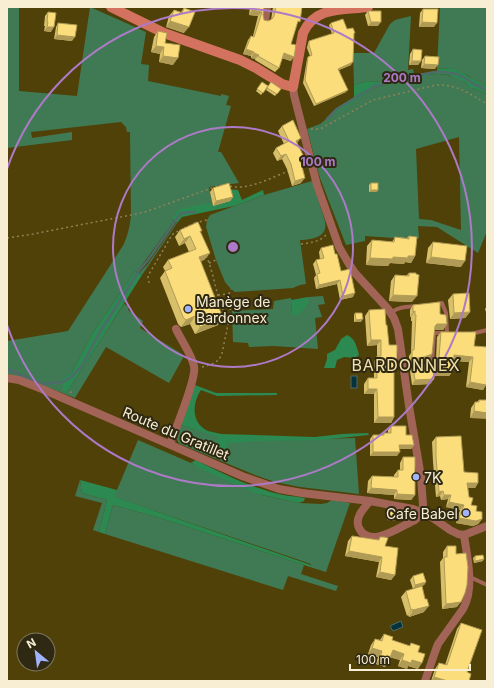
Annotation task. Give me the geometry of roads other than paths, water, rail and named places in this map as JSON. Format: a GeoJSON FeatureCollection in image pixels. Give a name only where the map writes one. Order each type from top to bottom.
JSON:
{"type":"FeatureCollection","features":[{"type":"Feature","properties":{"kind":"street"},"geometry":{"type":"LineString","coordinates":[[111,7],[164,32],[240,60],[282,84],[293,87]]}},
{"type":"Feature","properties":{"kind":"street"},"geometry":{"type":"LineString","coordinates":[[265,20],[267,7]]}},
{"type":"Feature","properties":{"kind":"street"},"geometry":{"type":"LineString","coordinates":[[368,7],[324,10],[312,21],[304,33],[293,87],[317,185],[339,247],[349,264],[391,313],[398,329],[406,368],[421,477],[422,512],[415,520],[380,537],[365,536],[359,529],[358,521],[363,510],[370,501]]}},
{"type":"Feature","properties":{"kind":"street"},"geometry":{"type":"LineString","coordinates":[[170,444],[192,382],[195,369],[176,330]]}},
{"type":"Feature","properties":{"kind":"street","name":"Route du Gratillet"},"geometry":{"type":"LineString","coordinates":[[7,378],[19,380],[42,389],[242,476],[272,487],[302,493],[338,496],[370,501],[412,509],[422,512],[435,519],[454,532],[464,535]]}},
{"type":"Feature","properties":{"kind":"street"},"geometry":{"type":"LineString","coordinates":[[425,681],[438,644],[466,604],[469,592],[470,577],[464,535],[487,526]]}},
{"type":"Feature","properties":{"kind":"lane"},"geometry":{"type":"LineString","coordinates":[[430,304],[442,303],[446,313],[448,333]]}},
{"type":"Feature","properties":{"kind":"lane"},"geometry":{"type":"LineString","coordinates":[[391,313],[402,307],[423,305]]}},
{"type":"Feature","properties":{"kind":"lane"},"geometry":{"type":"LineString","coordinates":[[468,334],[475,334],[487,330]]}},
{"type":"Feature","properties":{"kind":"lane"},"geometry":{"type":"LineString","coordinates":[[427,364],[432,362],[434,333],[454,334]]}},
{"type":"Feature","properties":{"kind":"lane"},"geometry":{"type":"LineString","coordinates":[[470,577],[487,585]]}},
{"type":"Feature","properties":{"kind":"water"},"geometry":{"type":"Polygon","coordinates":[[[351,376],[357,376],[357,388],[351,388],[351,376]]]}},
{"type":"Feature","properties":{"kind":"water"},"geometry":{"type":"Polygon","coordinates":[[[401,621],[403,627],[393,631],[390,626],[401,621]]]}},
{"type":"Feature","properties":{"kind":"waterway"},"geometry":{"type":"LineString","coordinates":[[327,119],[337,109],[375,86],[398,79],[435,72],[457,74],[485,90]]}},
{"type":"Feature","properties":{"kind":"waterway"},"geometry":{"type":"LineString","coordinates":[[7,369],[43,384],[63,382],[71,377],[81,367],[100,332],[138,272],[181,213],[195,212]]}},
{"type":"Feature","properties":{"kind":"place","name":"Manège de Bardonnex"},"geometry":{"type":"Point","coordinates":[188,309]}},
{"type":"Feature","properties":{"kind":"place","name":"7K"},"geometry":{"type":"Point","coordinates":[416,477]}},
{"type":"Feature","properties":{"kind":"place","name":"Cafe Babel"},"geometry":{"type":"Point","coordinates":[466,513]}},
{"type":"Feature","properties":{"kind":"district","name":"BARDONNEX"},"geometry":{"type":"Point","coordinates":[406,365]}}]}
